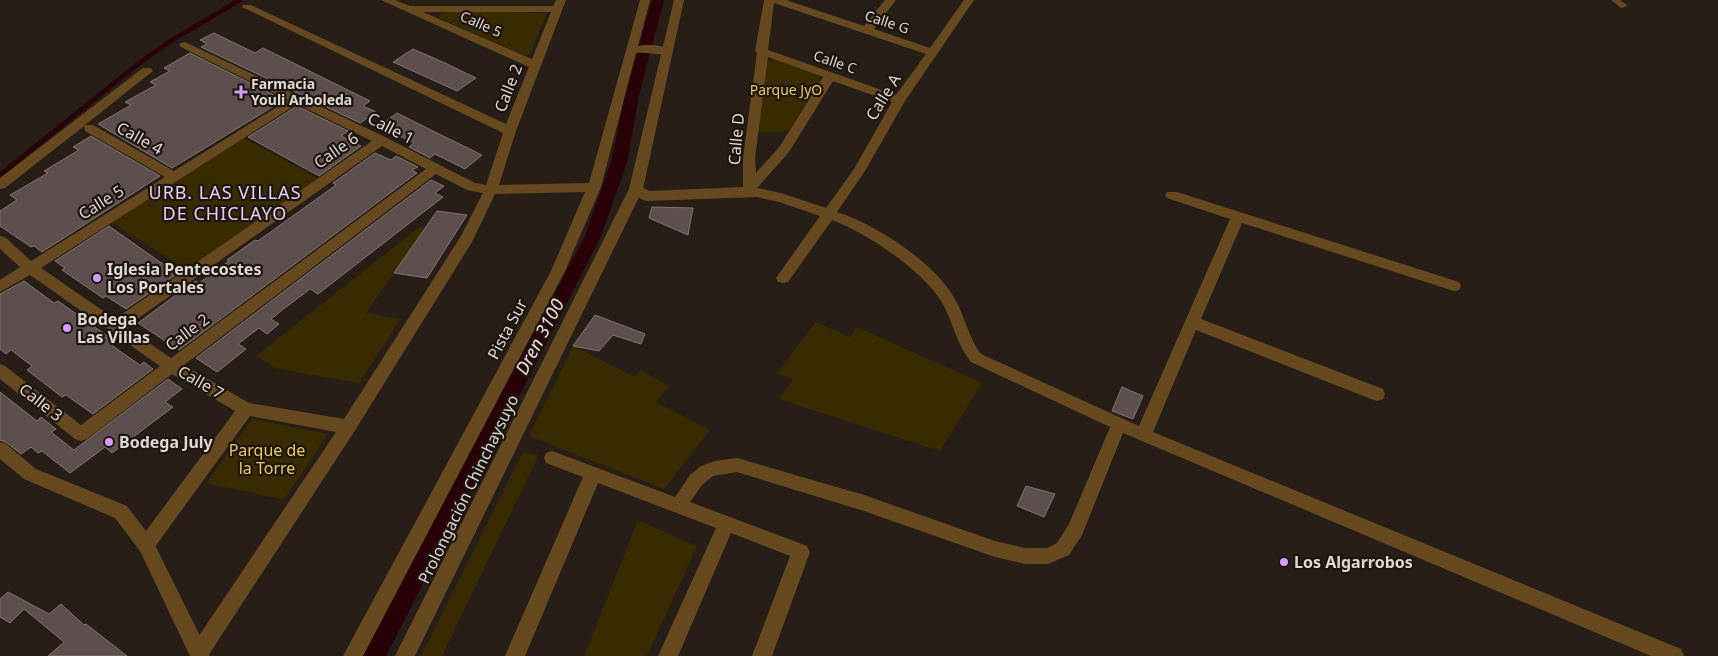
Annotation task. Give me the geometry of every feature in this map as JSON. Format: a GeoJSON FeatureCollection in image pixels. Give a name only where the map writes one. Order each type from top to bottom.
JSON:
{"type":"FeatureCollection","features":[{"type":"Feature","properties":{"kind":"street","name":"Calle 5"},"geometry":{"type":"LineString","coordinates":[[386,0],[535,66]]}},
{"type":"Feature","properties":{"kind":"street","name":"Pista Sur"},"geometry":{"type":"LineString","coordinates":[[353,656],[558,271],[594,187],[634,50],[645,0]]}},
{"type":"Feature","properties":{"kind":"street","name":"Prolongación Chinchaysuyo"},"geometry":{"type":"LineString","coordinates":[[404,656],[636,188],[664,50],[679,0]]}},
{"type":"Feature","properties":{"kind":"street","name":"Calle D"},"geometry":{"type":"LineString","coordinates":[[750,191],[749,158],[761,51],[769,0]]}},
{"type":"Feature","properties":{"kind":"street","name":"Calle G"},"geometry":{"type":"LineString","coordinates":[[775,0],[932,52]]}},
{"type":"Feature","properties":{"kind":"street"},"geometry":{"type":"LineString","coordinates":[[866,31],[891,0]]}},
{"type":"Feature","properties":{"kind":"street","name":"Calle A"},"geometry":{"type":"LineString","coordinates":[[782,278],[859,171],[899,100],[969,0]]}},
{"type":"Feature","properties":{"kind":"street"},"geometry":{"type":"LineString","coordinates":[[406,9],[559,4]]}},
{"type":"Feature","properties":{"kind":"street","name":"Calle 2"},"geometry":{"type":"LineString","coordinates":[[199,654],[348,427],[467,238],[491,190],[510,130],[559,4]]}},
{"type":"Feature","properties":{"kind":"street"},"geometry":{"type":"LineString","coordinates":[[247,7],[510,130]]}},
{"type":"Feature","properties":{"kind":"street","name":"Calle 1"},"geometry":{"type":"LineString","coordinates":[[184,45],[381,140],[472,187],[491,190],[594,187]]}},
{"type":"Feature","properties":{"kind":"street"},"geometry":{"type":"LineString","coordinates":[[634,50],[664,50]]}},
{"type":"Feature","properties":{"kind":"street","name":"Calle C"},"geometry":{"type":"LineString","coordinates":[[761,51],[899,100]]}},
{"type":"Feature","properties":{"kind":"street"},"geometry":{"type":"LineString","coordinates":[[0,185],[147,71]]}},
{"type":"Feature","properties":{"kind":"street"},"geometry":{"type":"LineString","coordinates":[[750,191],[785,149],[830,76]]}},
{"type":"Feature","properties":{"kind":"street","name":"Calle 5"},"geometry":{"type":"LineString","coordinates":[[0,287],[297,99]]}},
{"type":"Feature","properties":{"kind":"street","name":"Calle 4"},"geometry":{"type":"LineString","coordinates":[[89,128],[175,177]]}},
{"type":"Feature","properties":{"kind":"street","name":"Calle 6"},"geometry":{"type":"LineString","coordinates":[[115,327],[381,140]]}},
{"type":"Feature","properties":{"kind":"street"},"geometry":{"type":"LineString","coordinates":[[749,158],[774,162]]}},
{"type":"Feature","properties":{"kind":"street","name":"Calle 2"},"geometry":{"type":"LineString","coordinates":[[81,434],[434,169]]}},
{"type":"Feature","properties":{"kind":"street"},"geometry":{"type":"LineString","coordinates":[[636,188],[646,196],[750,191],[782,197],[827,213],[874,234],[930,280],[945,296],[954,312],[966,349],[976,358],[1119,424],[1674,656]]}},
{"type":"Feature","properties":{"kind":"street"},"geometry":{"type":"LineString","coordinates":[[1172,195],[1454,286]]}},
{"type":"Feature","properties":{"kind":"street"},"geometry":{"type":"LineString","coordinates":[[1143,434],[1238,217]]}},
{"type":"Feature","properties":{"kind":"street","name":"Calle 7"},"geometry":{"type":"LineString","coordinates":[[0,241],[30,268],[172,366],[246,409],[348,427]]}},
{"type":"Feature","properties":{"kind":"street"},"geometry":{"type":"LineString","coordinates":[[1192,322],[1377,394]]}},
{"type":"Feature","properties":{"kind":"street","name":"Calle 3"},"geometry":{"type":"LineString","coordinates":[[0,370],[81,434]]}},
{"type":"Feature","properties":{"kind":"street"},"geometry":{"type":"LineString","coordinates":[[146,545],[246,409]]}},
{"type":"Feature","properties":{"kind":"street"},"geometry":{"type":"LineString","coordinates":[[679,505],[699,476],[716,466],[737,465],[864,503],[996,549],[1025,556],[1048,556],[1063,549],[1076,529],[1119,424]]}},
{"type":"Feature","properties":{"kind":"street"},"geometry":{"type":"LineString","coordinates":[[0,449],[30,474],[121,512],[146,545],[199,654]]}},
{"type":"Feature","properties":{"kind":"street"},"geometry":{"type":"LineString","coordinates":[[552,458],[801,552],[762,656]]}},
{"type":"Feature","properties":{"kind":"street"},"geometry":{"type":"LineString","coordinates":[[515,656],[594,474]]}},
{"type":"Feature","properties":{"kind":"street"},"geometry":{"type":"LineString","coordinates":[[668,656],[726,524]]}},
{"type":"Feature","properties":{"kind":"lane"},"geometry":{"type":"LineString","coordinates":[[1615,0],[1624,6]]}},
{"type":"Feature","properties":{"kind":"green space"},"geometry":{"type":"Polygon","coordinates":[[[445,11],[547,13],[530,54],[526,56],[439,18],[438,16],[445,11]]]}},
{"type":"Feature","properties":{"kind":"green space","name":"Parque JyO"},"geometry":{"type":"Polygon","coordinates":[[[774,59],[819,76],[820,80],[788,132],[757,132],[764,63],[774,59]]]}},
{"type":"Feature","properties":{"kind":"green space"},"geometry":{"type":"Polygon","coordinates":[[[243,138],[318,178],[187,270],[111,222],[243,138]]]}},
{"type":"Feature","properties":{"kind":"green space"},"geometry":{"type":"Polygon","coordinates":[[[419,227],[425,228],[366,313],[401,319],[359,383],[277,369],[256,356],[419,227]]]}},
{"type":"Feature","properties":{"kind":"green space"},"geometry":{"type":"Polygon","coordinates":[[[816,322],[850,337],[857,327],[982,383],[940,451],[778,399],[793,380],[777,373],[816,322]]]}},
{"type":"Feature","properties":{"kind":"green space"},"geometry":{"type":"Polygon","coordinates":[[[573,346],[635,377],[640,370],[669,386],[656,402],[710,430],[664,489],[529,436],[573,346]]]}},
{"type":"Feature","properties":{"kind":"green space","name":"Parque de la Torre"},"geometry":{"type":"Polygon","coordinates":[[[252,419],[328,434],[284,500],[206,483],[252,419]]]}},
{"type":"Feature","properties":{"kind":"green space"},"geometry":{"type":"Polygon","coordinates":[[[523,452],[539,455],[442,656],[421,656],[523,452]]]}},
{"type":"Feature","properties":{"kind":"green space"},"geometry":{"type":"Polygon","coordinates":[[[638,520],[697,546],[647,656],[584,656],[638,520]]]}},
{"type":"Feature","properties":{"kind":"building"},"geometry":{"type":"Polygon","coordinates":[[[214,33],[255,53],[263,48],[370,101],[363,106],[376,112],[360,123],[201,47],[207,44],[200,40],[214,33]]]}},
{"type":"Feature","properties":{"kind":"building"},"geometry":{"type":"Polygon","coordinates":[[[413,49],[476,78],[457,91],[393,62],[413,49]]]}},
{"type":"Feature","properties":{"kind":"building"},"geometry":{"type":"Polygon","coordinates":[[[190,53],[284,100],[172,168],[98,124],[131,105],[125,102],[156,85],[150,82],[170,71],[164,68],[190,53]]]}},
{"type":"Feature","properties":{"kind":"building"},"geometry":{"type":"Polygon","coordinates":[[[297,106],[348,131],[341,136],[361,146],[319,176],[248,137],[297,106]]]}},
{"type":"Feature","properties":{"kind":"building"},"geometry":{"type":"Polygon","coordinates":[[[397,113],[482,155],[465,169],[435,154],[430,158],[409,147],[414,143],[379,126],[397,113]]]}},
{"type":"Feature","properties":{"kind":"building"},"geometry":{"type":"Polygon","coordinates":[[[91,136],[160,176],[42,252],[34,246],[31,247],[0,226],[0,211],[17,200],[10,195],[48,173],[44,171],[79,150],[73,147],[91,136]]]}},
{"type":"Feature","properties":{"kind":"building"},"geometry":{"type":"Polygon","coordinates":[[[375,153],[391,160],[396,156],[418,167],[412,170],[417,173],[179,350],[138,323],[192,283],[196,281],[199,283],[255,240],[258,241],[265,236],[336,185],[333,183],[375,153]]]}},
{"type":"Feature","properties":{"kind":"building"},"geometry":{"type":"Polygon","coordinates":[[[431,180],[444,186],[435,193],[443,197],[318,294],[310,289],[281,311],[271,319],[279,324],[267,334],[259,328],[238,344],[246,349],[217,372],[196,358],[431,180]]]}},
{"type":"Feature","properties":{"kind":"building"},"geometry":{"type":"Polygon","coordinates":[[[652,207],[693,208],[688,235],[649,218],[652,207]]]}},
{"type":"Feature","properties":{"kind":"building"},"geometry":{"type":"Polygon","coordinates":[[[437,211],[467,215],[427,278],[394,273],[437,211]]]}},
{"type":"Feature","properties":{"kind":"building"},"geometry":{"type":"Polygon","coordinates":[[[109,226],[177,274],[126,309],[106,296],[103,298],[62,270],[65,268],[55,261],[109,226]]]}},
{"type":"Feature","properties":{"kind":"building"},"geometry":{"type":"Polygon","coordinates":[[[24,281],[54,303],[58,301],[113,340],[109,343],[140,365],[144,362],[153,369],[93,414],[66,395],[62,397],[27,370],[32,366],[11,350],[6,354],[0,349],[0,294],[24,281]]]}},
{"type":"Feature","properties":{"kind":"building"},"geometry":{"type":"Polygon","coordinates":[[[595,315],[645,334],[641,344],[613,335],[599,351],[573,346],[595,315]]]}},
{"type":"Feature","properties":{"kind":"building"},"geometry":{"type":"Polygon","coordinates":[[[168,379],[182,389],[165,402],[173,407],[112,453],[105,447],[70,473],[42,451],[38,453],[31,447],[21,454],[0,440],[0,392],[37,421],[41,417],[56,429],[51,432],[74,450],[168,379]]]}},
{"type":"Feature","properties":{"kind":"building"},"geometry":{"type":"Polygon","coordinates":[[[1122,387],[1143,396],[1133,419],[1112,411],[1122,387]]]}},
{"type":"Feature","properties":{"kind":"building"},"geometry":{"type":"Polygon","coordinates":[[[1026,486],[1055,494],[1044,517],[1017,506],[1026,486]]]}},
{"type":"Feature","properties":{"kind":"building"},"geometry":{"type":"Polygon","coordinates":[[[8,592],[49,614],[61,604],[84,625],[86,624],[127,656],[48,656],[64,642],[24,609],[10,623],[0,617],[0,599],[8,592]]]}},
{"type":"Feature","properties":{"kind":"waterway"},"geometry":{"type":"LineString","coordinates":[[0,175],[138,64],[169,42],[240,0]]}},
{"type":"Feature","properties":{"kind":"waterway","name":"Dren 3100"},"geometry":{"type":"LineString","coordinates":[[374,656],[593,236],[619,162],[632,95],[658,0]]}},
{"type":"Feature","properties":{"kind":"place","name":"Farmacia Youli Arboleda"},"geometry":{"type":"Point","coordinates":[241,92]}},
{"type":"Feature","properties":{"kind":"place","name":"Iglesia Pentecostes Los Portales"},"geometry":{"type":"Point","coordinates":[97,278]}},
{"type":"Feature","properties":{"kind":"place","name":"Bodega Las Villas"},"geometry":{"type":"Point","coordinates":[67,328]}},
{"type":"Feature","properties":{"kind":"place","name":"Bodega July"},"geometry":{"type":"Point","coordinates":[109,442]}},
{"type":"Feature","properties":{"kind":"place","name":"Los Algarrobos"},"geometry":{"type":"Point","coordinates":[1284,562]}},
{"type":"Feature","properties":{"kind":"district","name":"URB. LAS VILLAS DE CHICLAYO"},"geometry":{"type":"Point","coordinates":[225,203]}}]}
